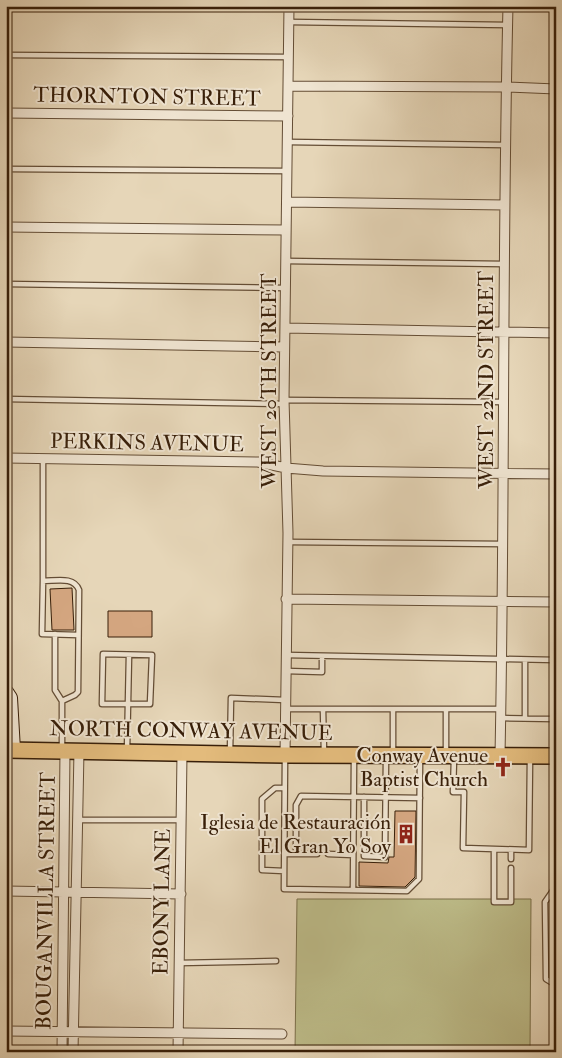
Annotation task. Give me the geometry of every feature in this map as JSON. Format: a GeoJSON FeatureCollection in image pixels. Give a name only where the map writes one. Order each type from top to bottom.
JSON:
{"type":"FeatureCollection","features":[{"type":"Feature","properties":{"kind":"main road","name":"NORTH CONWAY AVENUE"},"geometry":{"type":"LineString","coordinates":[[9,750],[230,755],[500,754],[556,756]]}},
{"type":"Feature","properties":{"kind":"street","name":"WEST 20TH STREET"},"geometry":{"type":"LineString","coordinates":[[285,755],[288,542],[284,346],[289,6]]}},
{"type":"Feature","properties":{"kind":"street","name":"WEST 22ND STREET"},"geometry":{"type":"LineString","coordinates":[[500,754],[504,474],[504,205],[508,6]]}},
{"type":"Feature","properties":{"kind":"street","name":"THORNTON STREET"},"geometry":{"type":"LineString","coordinates":[[288,86],[556,89]]}},
{"type":"Feature","properties":{"kind":"street","name":"THORNTON STREET"},"geometry":{"type":"LineString","coordinates":[[6,113],[288,116]]}},
{"type":"Feature","properties":{"kind":"street"},"geometry":{"type":"LineString","coordinates":[[287,202],[504,205]]}},
{"type":"Feature","properties":{"kind":"street"},"geometry":{"type":"LineString","coordinates":[[6,227],[286,230]]}},
{"type":"Feature","properties":{"kind":"street"},"geometry":{"type":"LineString","coordinates":[[285,328],[556,333]]}},
{"type":"Feature","properties":{"kind":"street"},"geometry":{"type":"LineString","coordinates":[[6,342],[284,346]]}},
{"type":"Feature","properties":{"kind":"street","name":"PERKINS AVENUE"},"geometry":{"type":"LineString","coordinates":[[6,458],[251,462],[286,468],[322,471],[556,474]]}},
{"type":"Feature","properties":{"kind":"street"},"geometry":{"type":"LineString","coordinates":[[286,599],[556,602]]}},
{"type":"Feature","properties":{"kind":"street"},"geometry":{"type":"LineString","coordinates":[[6,692],[10,698],[9,750]]}},
{"type":"Feature","properties":{"kind":"street","name":"BOUGANVILLA STREET"},"geometry":{"type":"LineString","coordinates":[[62,1052],[65,819],[69,750]]}},
{"type":"Feature","properties":{"kind":"street","name":"BOUGANVILLA STREET"},"geometry":{"type":"LineString","coordinates":[[69,750],[77,820],[73,1052]]}},
{"type":"Feature","properties":{"kind":"street","name":"EBONY LANE"},"geometry":{"type":"LineString","coordinates":[[178,1052],[182,754]]}},
{"type":"Feature","properties":{"kind":"street"},"geometry":{"type":"LineString","coordinates":[[65,819],[77,820]]}},
{"type":"Feature","properties":{"kind":"street"},"geometry":{"type":"LineString","coordinates":[[6,891],[180,894]]}},
{"type":"Feature","properties":{"kind":"street"},"geometry":{"type":"LineString","coordinates":[[63,960],[74,961]]}},
{"type":"Feature","properties":{"kind":"street"},"geometry":{"type":"LineString","coordinates":[[6,1031],[282,1034]]}},
{"type":"Feature","properties":{"kind":"lane"},"geometry":{"type":"LineString","coordinates":[[289,22],[508,25]]}},
{"type":"Feature","properties":{"kind":"lane"},"geometry":{"type":"LineString","coordinates":[[6,55],[288,57]]}},
{"type":"Feature","properties":{"kind":"lane"},"geometry":{"type":"LineString","coordinates":[[288,142],[505,145]]}},
{"type":"Feature","properties":{"kind":"lane"},"geometry":{"type":"LineString","coordinates":[[6,168],[287,171]]}},
{"type":"Feature","properties":{"kind":"lane"},"geometry":{"type":"LineString","coordinates":[[286,262],[504,264]]}},
{"type":"Feature","properties":{"kind":"lane"},"geometry":{"type":"LineString","coordinates":[[6,284],[285,288]]}},
{"type":"Feature","properties":{"kind":"lane"},"geometry":{"type":"LineString","coordinates":[[6,399],[504,402]]}},
{"type":"Feature","properties":{"kind":"lane"},"geometry":{"type":"LineString","coordinates":[[43,459],[42,634],[78,635]]}},
{"type":"Feature","properties":{"kind":"lane"},"geometry":{"type":"LineString","coordinates":[[288,542],[503,544]]}},
{"type":"Feature","properties":{"kind":"lane"},"geometry":{"type":"LineString","coordinates":[[43,581],[72,581],[77,584],[79,590],[78,692],[62,701]]}},
{"type":"Feature","properties":{"kind":"lane"},"geometry":{"type":"LineString","coordinates":[[55,634],[55,690],[62,701],[69,750]]}},
{"type":"Feature","properties":{"kind":"lane"},"geometry":{"type":"LineString","coordinates":[[104,654],[129,655],[152,655],[150,704],[102,704],[104,654]]}},
{"type":"Feature","properties":{"kind":"lane"},"geometry":{"type":"LineString","coordinates":[[126,752],[129,655]]}},
{"type":"Feature","properties":{"kind":"lane"},"geometry":{"type":"LineString","coordinates":[[286,655],[556,660]]}},
{"type":"Feature","properties":{"kind":"lane"},"geometry":{"type":"LineString","coordinates":[[286,671],[322,672],[322,656]]}},
{"type":"Feature","properties":{"kind":"lane"},"geometry":{"type":"LineString","coordinates":[[525,660],[525,718]]}},
{"type":"Feature","properties":{"kind":"lane"},"geometry":{"type":"LineString","coordinates":[[230,755],[231,698],[323,709],[446,709],[525,718],[556,719]]}},
{"type":"Feature","properties":{"kind":"lane"},"geometry":{"type":"LineString","coordinates":[[323,709],[324,755]]}},
{"type":"Feature","properties":{"kind":"lane"},"geometry":{"type":"LineString","coordinates":[[364,797],[364,856],[385,857],[385,798],[394,709]]}},
{"type":"Feature","properties":{"kind":"lane"},"geometry":{"type":"LineString","coordinates":[[446,709],[454,792],[464,792],[463,848],[529,850],[530,755]]}},
{"type":"Feature","properties":{"kind":"lane"},"geometry":{"type":"LineString","coordinates":[[285,755],[284,889],[407,891],[419,879],[420,755]]}},
{"type":"Feature","properties":{"kind":"lane"},"geometry":{"type":"LineString","coordinates":[[353,890],[354,755]]}},
{"type":"Feature","properties":{"kind":"lane"},"geometry":{"type":"LineString","coordinates":[[556,756],[554,889],[545,902],[546,979],[556,984]]}},
{"type":"Feature","properties":{"kind":"lane"},"geometry":{"type":"LineString","coordinates":[[284,788],[275,788],[262,799],[262,870],[284,871]]}},
{"type":"Feature","properties":{"kind":"lane"},"geometry":{"type":"LineString","coordinates":[[296,854],[296,805],[301,796],[420,798]]}},
{"type":"Feature","properties":{"kind":"lane"},"geometry":{"type":"LineString","coordinates":[[284,818],[296,818]]}},
{"type":"Feature","properties":{"kind":"lane"},"geometry":{"type":"LineString","coordinates":[[77,820],[181,820]]}},
{"type":"Feature","properties":{"kind":"lane"},"geometry":{"type":"LineString","coordinates":[[494,849],[494,902],[511,902],[511,868]]}},
{"type":"Feature","properties":{"kind":"lane"},"geometry":{"type":"LineString","coordinates":[[511,850],[511,859]]}},
{"type":"Feature","properties":{"kind":"lane"},"geometry":{"type":"LineString","coordinates":[[284,854],[317,854]]}},
{"type":"Feature","properties":{"kind":"lane"},"geometry":{"type":"LineString","coordinates":[[328,854],[353,854]]}},
{"type":"Feature","properties":{"kind":"lane"},"geometry":{"type":"LineString","coordinates":[[179,963],[276,961]]}},
{"type":"Feature","properties":{"kind":"shaded area"},"geometry":{"type":"Polygon","coordinates":[[[297,899],[531,899],[530,1052],[295,1052],[297,899]]]}},
{"type":"Feature","properties":{"kind":"building"},"geometry":{"type":"Polygon","coordinates":[[[72,588],[74,630],[52,630],[50,589],[72,588]]]}},
{"type":"Feature","properties":{"kind":"building"},"geometry":{"type":"Polygon","coordinates":[[[108,611],[152,611],[152,637],[108,637],[108,611]]]}},
{"type":"Feature","properties":{"kind":"building","name":"Iglesia de Restauración El Gran Yo Soy"},"geometry":{"type":"Polygon","coordinates":[[[395,811],[416,811],[415,877],[405,887],[359,886],[359,862],[388,863],[389,857],[394,857],[395,811]]]}},
{"type":"Feature","properties":{"kind":"place","name":"Conway Avenue Baptist Church"},"geometry":{"type":"Point","coordinates":[503,767]}},
{"type":"Feature","properties":{"kind":"place","name":"Iglesia de Restauración El Gran Yo Soy"},"geometry":{"type":"Point","coordinates":[406,834]}}]}
